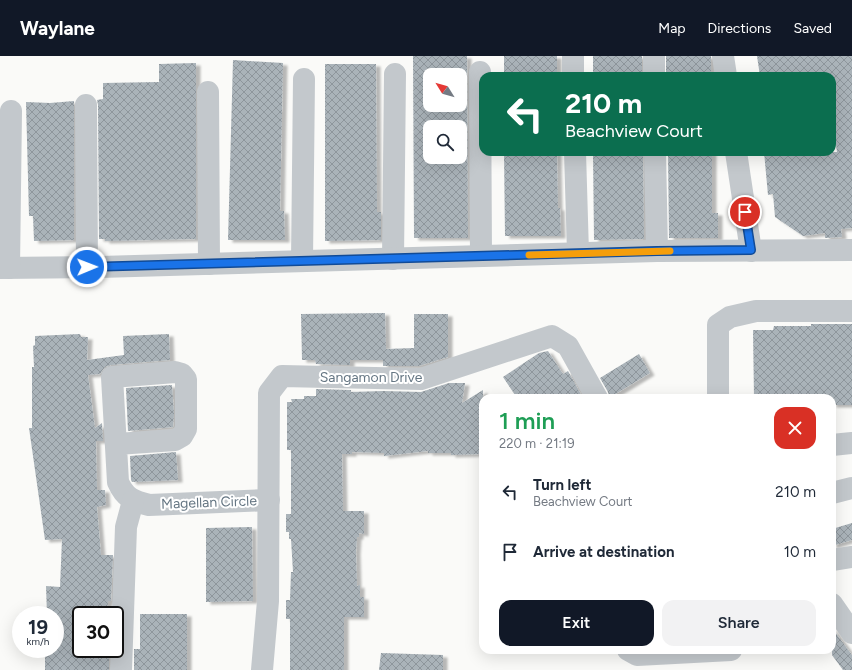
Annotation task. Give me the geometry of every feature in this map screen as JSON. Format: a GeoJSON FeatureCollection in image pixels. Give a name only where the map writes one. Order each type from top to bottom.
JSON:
{"type":"FeatureCollection","features":[{"type":"Feature","properties":{"kind":"street"},"geometry":{"type":"LineString","coordinates":[[573,56],[573,72]]}},
{"type":"Feature","properties":{"kind":"street"},"geometry":{"type":"LineString","coordinates":[[654,56],[654,72]]}},
{"type":"Feature","properties":{"kind":"street"},"geometry":{"type":"LineString","coordinates":[[723,56],[725,72]]}},
{"type":"Feature","properties":{"kind":"street"},"geometry":{"type":"LineString","coordinates":[[393,259],[395,74]]}},
{"type":"Feature","properties":{"kind":"street"},"geometry":{"type":"LineString","coordinates":[[302,261],[304,78]]}},
{"type":"Feature","properties":{"kind":"street"},"geometry":{"type":"LineString","coordinates":[[208,92],[209,264]]}},
{"type":"Feature","properties":{"kind":"street"},"geometry":{"type":"LineString","coordinates":[[86,105],[87,267]]}},
{"type":"Feature","properties":{"kind":"street"},"geometry":{"type":"LineString","coordinates":[[11,111],[5,268],[209,264],[657,251],[852,250]]}},
{"type":"Feature","properties":{"kind":"street"},"geometry":{"type":"LineString","coordinates":[[480,156],[480,256]]}},
{"type":"Feature","properties":{"kind":"street"},"geometry":{"type":"LineString","coordinates":[[575,156],[578,254]]}},
{"type":"Feature","properties":{"kind":"street"},"geometry":{"type":"LineString","coordinates":[[655,156],[657,251]]}},
{"type":"Feature","properties":{"kind":"street"},"geometry":{"type":"LineString","coordinates":[[737,156],[751,250]]}},
{"type":"Feature","properties":{"kind":"street"},"geometry":{"type":"LineString","coordinates":[[718,394],[718,325],[730,316],[756,311],[852,311]]}},
{"type":"Feature","properties":{"kind":"street","name":"Sangamon Drive"},"geometry":{"type":"LineString","coordinates":[[269,500],[269,393],[282,376],[421,379],[552,336],[568,346],[595,394]]}},
{"type":"Feature","properties":{"kind":"street"},"geometry":{"type":"LineString","coordinates":[[117,444],[175,440],[182,436],[186,429],[186,379],[182,374],[175,372],[112,377],[118,482],[122,491],[133,502],[126,527],[121,670]]}},
{"type":"Feature","properties":{"kind":"street"},"geometry":{"type":"LineString","coordinates":[[836,444],[852,442]]}},
{"type":"Feature","properties":{"kind":"street"},"geometry":{"type":"LineString","coordinates":[[836,492],[852,488]]}},
{"type":"Feature","properties":{"kind":"street","name":"Magellan Circle"},"geometry":{"type":"LineString","coordinates":[[133,502],[149,505],[269,500],[268,601],[262,670]]}},
{"type":"Feature","properties":{"kind":"street"},"geometry":{"type":"LineString","coordinates":[[836,559],[852,557]]}},
{"type":"Feature","properties":{"kind":"street"},"geometry":{"type":"LineString","coordinates":[[836,610],[852,632]]}},
{"type":"Feature","properties":{"kind":"street"},"geometry":{"type":"LineString","coordinates":[[635,654],[682,658],[706,654]]}},
{"type":"Feature","properties":{"kind":"building"},"geometry":{"type":"Polygon","coordinates":[[[413,56],[467,56],[468,238],[414,238],[413,56]]]}},
{"type":"Feature","properties":{"kind":"building"},"geometry":{"type":"Polygon","coordinates":[[[504,56],[557,56],[557,72],[504,72],[504,56]]]}},
{"type":"Feature","properties":{"kind":"building"},"geometry":{"type":"Polygon","coordinates":[[[593,56],[642,56],[642,72],[593,72],[593,56]]]}},
{"type":"Feature","properties":{"kind":"building"},"geometry":{"type":"Polygon","coordinates":[[[666,56],[711,56],[711,72],[666,72],[666,56]]]}},
{"type":"Feature","properties":{"kind":"building"},"geometry":{"type":"Polygon","coordinates":[[[757,56],[852,56],[852,228],[841,229],[842,237],[825,238],[825,233],[803,236],[775,217],[773,194],[768,195],[764,156],[836,156],[836,72],[759,72],[757,56]]]}},
{"type":"Feature","properties":{"kind":"building"},"geometry":{"type":"Polygon","coordinates":[[[233,60],[283,63],[280,211],[284,211],[285,240],[228,240],[233,60]]]}},
{"type":"Feature","properties":{"kind":"building"},"geometry":{"type":"Polygon","coordinates":[[[196,63],[196,239],[105,241],[105,239],[99,239],[97,100],[103,99],[103,83],[159,82],[159,64],[196,63]]]}},
{"type":"Feature","properties":{"kind":"building"},"geometry":{"type":"Polygon","coordinates":[[[325,64],[376,64],[377,212],[381,212],[381,240],[325,241],[325,64]]]}},
{"type":"Feature","properties":{"kind":"building"},"geometry":{"type":"Polygon","coordinates":[[[74,101],[74,240],[34,241],[33,216],[29,216],[26,102],[50,103],[74,101]]]}},
{"type":"Feature","properties":{"kind":"building"},"geometry":{"type":"Polygon","coordinates":[[[504,156],[557,156],[558,208],[560,208],[561,236],[505,236],[504,156]]]}},
{"type":"Feature","properties":{"kind":"building"},"geometry":{"type":"Polygon","coordinates":[[[593,156],[643,156],[644,239],[594,240],[593,156]]]}},
{"type":"Feature","properties":{"kind":"building"},"geometry":{"type":"Polygon","coordinates":[[[668,156],[712,156],[712,213],[718,213],[718,238],[669,238],[668,156]]]}},
{"type":"Feature","properties":{"kind":"building"},"geometry":{"type":"Polygon","coordinates":[[[385,313],[386,349],[414,348],[414,314],[448,314],[448,357],[419,366],[383,366],[383,360],[350,360],[350,365],[316,364],[315,360],[302,360],[301,314],[385,313]]]}},
{"type":"Feature","properties":{"kind":"building"},"geometry":{"type":"Polygon","coordinates":[[[811,324],[852,324],[852,405],[836,405],[836,394],[754,394],[753,330],[773,330],[774,326],[811,326],[811,324]]]}},
{"type":"Feature","properties":{"kind":"building"},"geometry":{"type":"Polygon","coordinates":[[[80,334],[81,337],[88,337],[87,360],[124,355],[123,336],[169,334],[170,360],[111,365],[105,367],[100,374],[88,375],[95,428],[102,423],[103,441],[96,441],[97,490],[105,490],[106,505],[97,507],[101,555],[113,555],[111,601],[108,601],[108,606],[72,606],[72,658],[109,658],[109,670],[45,670],[45,658],[64,658],[64,606],[47,606],[46,586],[60,587],[62,539],[45,540],[29,428],[32,428],[32,367],[34,367],[33,346],[35,345],[35,336],[80,334]]]}},
{"type":"Feature","properties":{"kind":"building"},"geometry":{"type":"Polygon","coordinates":[[[548,351],[563,374],[568,371],[581,394],[514,394],[503,377],[539,353],[548,351]]]}},
{"type":"Feature","properties":{"kind":"building"},"geometry":{"type":"Polygon","coordinates":[[[639,354],[650,373],[616,394],[608,394],[600,378],[639,354]]]}},
{"type":"Feature","properties":{"kind":"building"},"geometry":{"type":"Polygon","coordinates":[[[449,383],[465,383],[462,403],[483,390],[483,394],[479,394],[479,454],[451,455],[451,453],[428,453],[428,451],[384,456],[384,453],[352,452],[352,454],[342,454],[343,511],[364,511],[364,534],[359,533],[359,537],[357,537],[356,552],[357,586],[360,585],[360,597],[364,597],[364,617],[344,617],[344,670],[290,670],[290,619],[286,619],[286,600],[290,600],[291,572],[293,572],[291,539],[289,539],[289,532],[286,532],[286,514],[291,514],[291,450],[287,450],[287,402],[292,402],[291,399],[304,399],[304,396],[316,396],[316,389],[351,390],[351,392],[421,392],[449,383]]]}},
{"type":"Feature","properties":{"kind":"building"},"geometry":{"type":"Polygon","coordinates":[[[172,385],[174,414],[173,427],[128,431],[126,388],[172,385]]]}},
{"type":"Feature","properties":{"kind":"building"},"geometry":{"type":"Polygon","coordinates":[[[176,452],[178,480],[132,482],[130,456],[176,452]]]}},
{"type":"Feature","properties":{"kind":"building"},"geometry":{"type":"Polygon","coordinates":[[[852,523],[852,540],[836,545],[836,528],[852,523]]]}},
{"type":"Feature","properties":{"kind":"building"},"geometry":{"type":"Polygon","coordinates":[[[252,527],[253,601],[206,602],[206,528],[252,527]]]}},
{"type":"Feature","properties":{"kind":"building"},"geometry":{"type":"Polygon","coordinates":[[[140,614],[187,614],[187,670],[134,670],[134,649],[140,649],[140,614]]]}},
{"type":"Feature","properties":{"kind":"building"},"geometry":{"type":"Polygon","coordinates":[[[836,633],[852,655],[852,670],[843,670],[832,655],[836,654],[836,633]]]}},
{"type":"Feature","properties":{"kind":"building"},"geometry":{"type":"Polygon","coordinates":[[[381,653],[443,655],[443,670],[379,670],[381,653]]]}},
{"type":"Feature","properties":{"kind":"slow traffic"},"geometry":{"type":"LineString","coordinates":[[529,255],[670,251]]}},
{"type":"Feature","properties":{"kind":"route"},"geometry":{"type":"LineString","coordinates":[[87,267],[657,251],[751,250],[745,212]]}}]}
